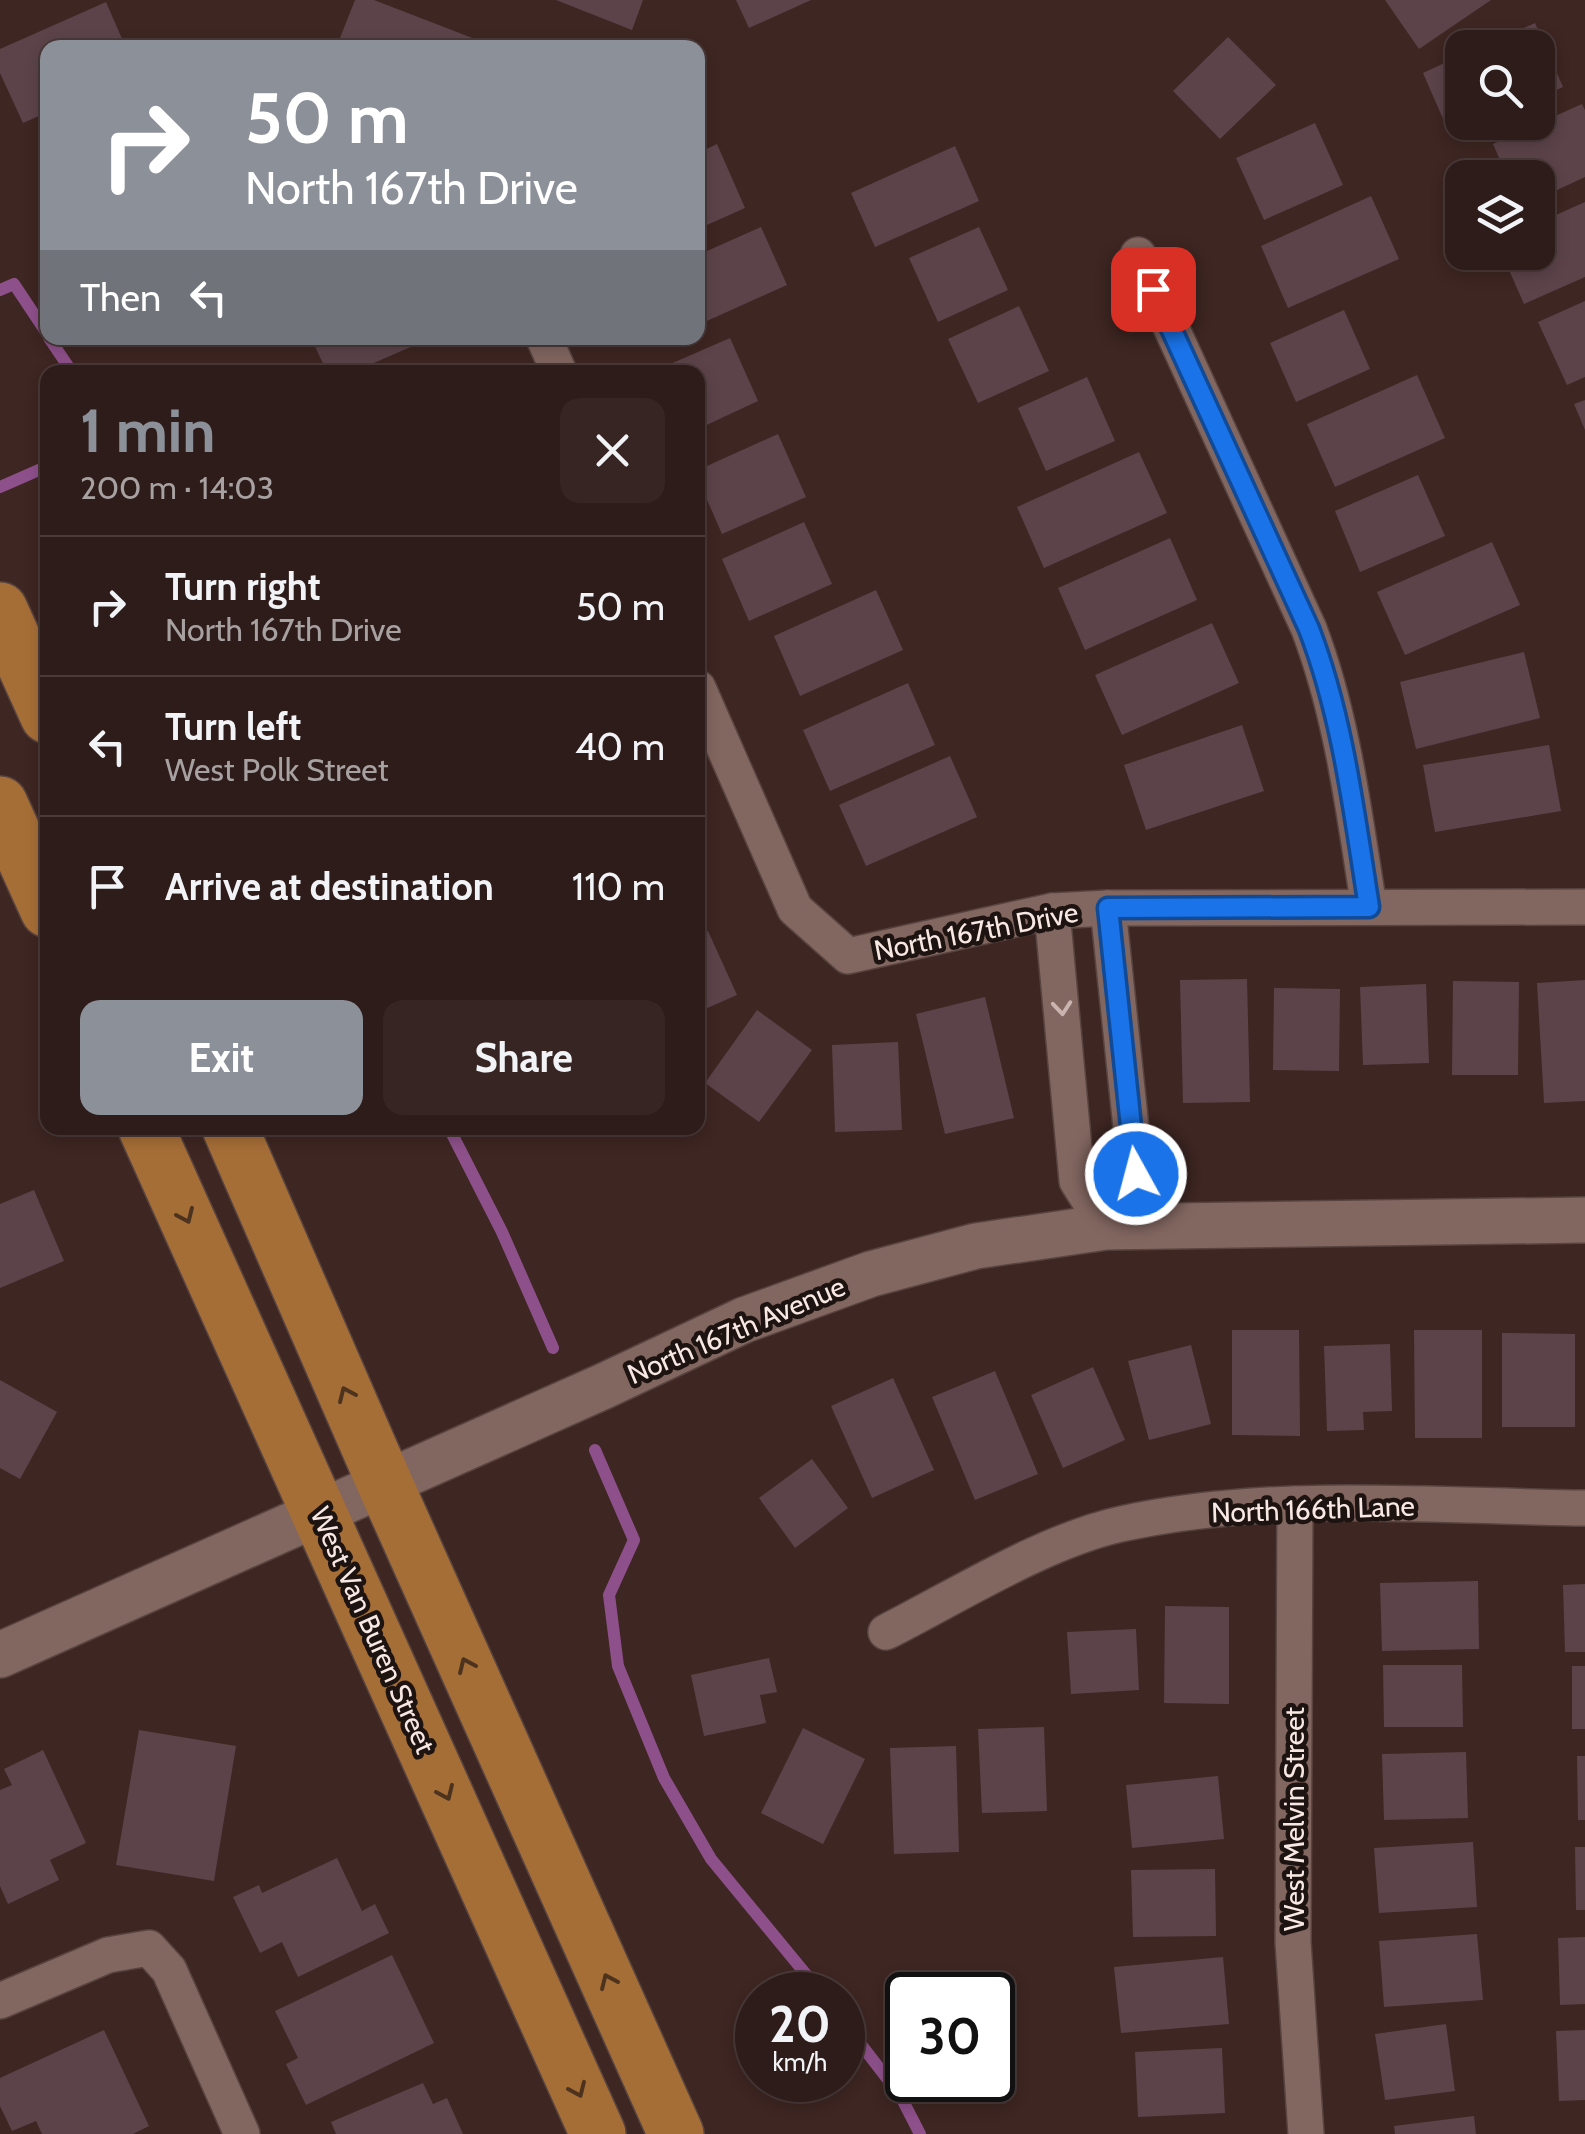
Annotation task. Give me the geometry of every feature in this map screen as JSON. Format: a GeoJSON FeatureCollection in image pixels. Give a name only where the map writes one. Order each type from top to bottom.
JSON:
{"type":"FeatureCollection","features":[{"type":"Feature","properties":{"kind":"main road"},"geometry":{"type":"LineString","coordinates":[[0,610],[40,698]]}},
{"type":"Feature","properties":{"kind":"main road"},"geometry":{"type":"LineString","coordinates":[[0,804],[40,892]]}},
{"type":"Feature","properties":{"kind":"main road","name":"West Van Buren Street"},"geometry":{"type":"LineString","coordinates":[[149,1135],[598,2134]]}},
{"type":"Feature","properties":{"kind":"main road"},"geometry":{"type":"LineString","coordinates":[[233,1135],[676,2134]]}},
{"type":"Feature","properties":{"kind":"street"},"geometry":{"type":"LineString","coordinates":[[1138,255],[1309,629],[1328,680],[1342,736],[1369,907]]}},
{"type":"Feature","properties":{"kind":"street","name":"North 167th Drive"},"geometry":{"type":"LineString","coordinates":[[705,704],[794,909],[848,956],[1052,911],[1585,907]]}},
{"type":"Feature","properties":{"kind":"street"},"geometry":{"type":"LineString","coordinates":[[1052,911],[1078,1182],[1106,1228],[1136,1174],[1108,908]]}},
{"type":"Feature","properties":{"kind":"street","name":"North 167th Avenue"},"geometry":{"type":"LineString","coordinates":[[0,1655],[744,1320],[871,1274],[976,1246],[1106,1228],[1585,1220]]}},
{"type":"Feature","properties":{"kind":"street","name":"North 166th Lane"},"geometry":{"type":"LineString","coordinates":[[886,1632],[1004,1571],[1118,1525],[1220,1509],[1295,1504],[1585,1508]]}},
{"type":"Feature","properties":{"kind":"street","name":"West Melvin Street"},"geometry":{"type":"LineString","coordinates":[[1295,1504],[1293,1942],[1306,2134]]}},
{"type":"Feature","properties":{"kind":"street"},"geometry":{"type":"LineString","coordinates":[[0,2001],[108,1955],[150,1948],[169,1970],[242,2134]]}},
{"type":"Feature","properties":{"kind":"building"},"geometry":{"type":"Polygon","coordinates":[[[355,0],[374,0],[475,39],[475,40],[339,40],[355,0]]]}},
{"type":"Feature","properties":{"kind":"building"},"geometry":{"type":"Polygon","coordinates":[[[556,0],[643,0],[632,30],[556,0]]]}},
{"type":"Feature","properties":{"kind":"building"},"geometry":{"type":"Polygon","coordinates":[[[736,0],[811,0],[749,28],[736,0]]]}},
{"type":"Feature","properties":{"kind":"building"},"geometry":{"type":"Polygon","coordinates":[[[1385,0],[1491,0],[1445,30],[1419,49],[1385,0]]]}},
{"type":"Feature","properties":{"kind":"building"},"geometry":{"type":"Polygon","coordinates":[[[106,2],[123,40],[40,40],[40,116],[23,123],[0,73],[0,49],[106,2]]]}},
{"type":"Feature","properties":{"kind":"building"},"geometry":{"type":"Polygon","coordinates":[[[1535,23],[1538,30],[1520,30],[1535,23]]]}},
{"type":"Feature","properties":{"kind":"building"},"geometry":{"type":"Polygon","coordinates":[[[1228,37],[1276,85],[1220,139],[1173,91],[1228,37]]]}},
{"type":"Feature","properties":{"kind":"building"},"geometry":{"type":"Polygon","coordinates":[[[1445,63],[1445,123],[1423,73],[1445,63]]]}},
{"type":"Feature","properties":{"kind":"building"},"geometry":{"type":"Polygon","coordinates":[[[1555,69],[1563,87],[1555,91],[1555,69]]]}},
{"type":"Feature","properties":{"kind":"building"},"geometry":{"type":"Polygon","coordinates":[[[1582,104],[1585,110],[1585,177],[1555,191],[1555,160],[1500,160],[1493,144],[1502,140],[1555,140],[1555,116],[1582,104]]]}},
{"type":"Feature","properties":{"kind":"building"},"geometry":{"type":"Polygon","coordinates":[[[1315,123],[1343,185],[1264,220],[1236,158],[1315,123]]]}},
{"type":"Feature","properties":{"kind":"building"},"geometry":{"type":"Polygon","coordinates":[[[717,144],[745,208],[705,226],[705,150],[717,144]]]}},
{"type":"Feature","properties":{"kind":"building"},"geometry":{"type":"Polygon","coordinates":[[[955,146],[979,201],[875,247],[851,193],[955,146]]]}},
{"type":"Feature","properties":{"kind":"building"},"geometry":{"type":"Polygon","coordinates":[[[1371,196],[1399,259],[1288,308],[1261,246],[1371,196]]]}},
{"type":"Feature","properties":{"kind":"building"},"geometry":{"type":"Polygon","coordinates":[[[1585,202],[1585,277],[1524,304],[1509,270],[1555,270],[1555,215],[1585,202]]]}},
{"type":"Feature","properties":{"kind":"building"},"geometry":{"type":"Polygon","coordinates":[[[761,227],[787,285],[705,322],[705,252],[761,227]]]}},
{"type":"Feature","properties":{"kind":"building"},"geometry":{"type":"Polygon","coordinates":[[[979,227],[1008,290],[938,322],[909,258],[979,227]]]}},
{"type":"Feature","properties":{"kind":"building"},"geometry":{"type":"Polygon","coordinates":[[[1585,301],[1585,377],[1567,385],[1538,322],[1585,301]]]}},
{"type":"Feature","properties":{"kind":"building"},"geometry":{"type":"Polygon","coordinates":[[[1019,306],[1049,371],[978,403],[948,339],[1019,306]]]}},
{"type":"Feature","properties":{"kind":"building"},"geometry":{"type":"Polygon","coordinates":[[[1344,310],[1370,369],[1296,402],[1270,343],[1344,310]]]}},
{"type":"Feature","properties":{"kind":"building"},"geometry":{"type":"Polygon","coordinates":[[[730,338],[758,401],[705,426],[705,365],[668,365],[730,338]]]}},
{"type":"Feature","properties":{"kind":"building"},"geometry":{"type":"Polygon","coordinates":[[[314,345],[413,346],[369,365],[324,365],[314,345]]]}},
{"type":"Feature","properties":{"kind":"building"},"geometry":{"type":"Polygon","coordinates":[[[1417,375],[1445,438],[1335,487],[1307,424],[1417,375]]]}},
{"type":"Feature","properties":{"kind":"building"},"geometry":{"type":"Polygon","coordinates":[[[1087,377],[1115,441],[1046,471],[1018,408],[1087,377]]]}},
{"type":"Feature","properties":{"kind":"building"},"geometry":{"type":"Polygon","coordinates":[[[1585,400],[1585,430],[1574,404],[1585,400]]]}},
{"type":"Feature","properties":{"kind":"building"},"geometry":{"type":"Polygon","coordinates":[[[778,434],[806,497],[722,534],[705,495],[705,467],[778,434]]]}},
{"type":"Feature","properties":{"kind":"building"},"geometry":{"type":"Polygon","coordinates":[[[1139,452],[1167,513],[1044,568],[1017,507],[1139,452]]]}},
{"type":"Feature","properties":{"kind":"building"},"geometry":{"type":"Polygon","coordinates":[[[1418,475],[1445,536],[1360,572],[1335,511],[1418,475]]]}},
{"type":"Feature","properties":{"kind":"building"},"geometry":{"type":"Polygon","coordinates":[[[804,522],[832,584],[749,621],[722,559],[804,522]]]}},
{"type":"Feature","properties":{"kind":"building"},"geometry":{"type":"Polygon","coordinates":[[[1170,538],[1197,600],[1085,650],[1058,588],[1170,538]]]}},
{"type":"Feature","properties":{"kind":"building"},"geometry":{"type":"Polygon","coordinates":[[[1492,542],[1520,605],[1405,655],[1377,592],[1492,542]]]}},
{"type":"Feature","properties":{"kind":"building"},"geometry":{"type":"Polygon","coordinates":[[[876,590],[903,650],[800,696],[774,636],[876,590]]]}},
{"type":"Feature","properties":{"kind":"building"},"geometry":{"type":"Polygon","coordinates":[[[1212,623],[1239,683],[1122,735],[1095,675],[1212,623]]]}},
{"type":"Feature","properties":{"kind":"building"},"geometry":{"type":"Polygon","coordinates":[[[1524,652],[1540,718],[1416,749],[1400,682],[1524,652]]]}},
{"type":"Feature","properties":{"kind":"building"},"geometry":{"type":"Polygon","coordinates":[[[908,683],[935,745],[830,791],[803,730],[908,683]]]}},
{"type":"Feature","properties":{"kind":"building"},"geometry":{"type":"Polygon","coordinates":[[[1242,725],[1264,791],[1146,830],[1124,765],[1242,725]]]}},
{"type":"Feature","properties":{"kind":"building"},"geometry":{"type":"Polygon","coordinates":[[[1549,745],[1561,811],[1435,832],[1423,765],[1549,745]]]}},
{"type":"Feature","properties":{"kind":"building"},"geometry":{"type":"Polygon","coordinates":[[[950,756],[977,817],[866,866],[839,805],[950,756]]]}},
{"type":"Feature","properties":{"kind":"building"},"geometry":{"type":"Polygon","coordinates":[[[708,931],[737,995],[705,1009],[708,931]]]}},
{"type":"Feature","properties":{"kind":"building"},"geometry":{"type":"Polygon","coordinates":[[[1247,979],[1250,1102],[1183,1103],[1180,980],[1247,979]]]}},
{"type":"Feature","properties":{"kind":"building"},"geometry":{"type":"Polygon","coordinates":[[[1585,980],[1585,1101],[1544,1103],[1537,983],[1585,980]]]}},
{"type":"Feature","properties":{"kind":"building"},"geometry":{"type":"Polygon","coordinates":[[[1453,981],[1519,982],[1518,1075],[1452,1075],[1453,981]]]}},
{"type":"Feature","properties":{"kind":"building"},"geometry":{"type":"Polygon","coordinates":[[[1426,984],[1429,1063],[1363,1065],[1360,987],[1426,984]]]}},
{"type":"Feature","properties":{"kind":"building"},"geometry":{"type":"Polygon","coordinates":[[[1274,988],[1340,989],[1339,1071],[1273,1070],[1274,988]]]}},
{"type":"Feature","properties":{"kind":"building"},"geometry":{"type":"Polygon","coordinates":[[[985,997],[1014,1118],[945,1134],[916,1014],[985,997]]]}},
{"type":"Feature","properties":{"kind":"building"},"geometry":{"type":"Polygon","coordinates":[[[757,1010],[812,1050],[759,1122],[705,1083],[757,1010]]]}},
{"type":"Feature","properties":{"kind":"building"},"geometry":{"type":"Polygon","coordinates":[[[898,1042],[902,1130],[835,1132],[832,1045],[898,1042]]]}},
{"type":"Feature","properties":{"kind":"building"},"geometry":{"type":"Polygon","coordinates":[[[34,1190],[64,1261],[0,1288],[0,1204],[34,1190]]]}},
{"type":"Feature","properties":{"kind":"building"},"geometry":{"type":"Polygon","coordinates":[[[1232,1330],[1299,1330],[1300,1436],[1232,1435],[1232,1330]]]}},
{"type":"Feature","properties":{"kind":"building"},"geometry":{"type":"Polygon","coordinates":[[[1414,1330],[1482,1330],[1482,1438],[1415,1438],[1414,1330]]]}},
{"type":"Feature","properties":{"kind":"building"},"geometry":{"type":"Polygon","coordinates":[[[1502,1333],[1575,1334],[1575,1427],[1502,1427],[1502,1333]]]}},
{"type":"Feature","properties":{"kind":"building"},"geometry":{"type":"Polygon","coordinates":[[[1390,1344],[1392,1411],[1363,1412],[1364,1430],[1327,1431],[1324,1346],[1390,1344]]]}},
{"type":"Feature","properties":{"kind":"building"},"geometry":{"type":"Polygon","coordinates":[[[1191,1345],[1211,1424],[1149,1440],[1128,1361],[1191,1345]]]}},
{"type":"Feature","properties":{"kind":"building"},"geometry":{"type":"Polygon","coordinates":[[[1093,1367],[1125,1440],[1063,1468],[1031,1395],[1093,1367]]]}},
{"type":"Feature","properties":{"kind":"building"},"geometry":{"type":"Polygon","coordinates":[[[995,1371],[1038,1474],[975,1500],[932,1397],[995,1371]]]}},
{"type":"Feature","properties":{"kind":"building"},"geometry":{"type":"Polygon","coordinates":[[[893,1378],[934,1470],[872,1498],[831,1406],[893,1378]]]}},
{"type":"Feature","properties":{"kind":"building"},"geometry":{"type":"Polygon","coordinates":[[[0,1380],[57,1412],[20,1479],[0,1468],[0,1380]]]}},
{"type":"Feature","properties":{"kind":"building"},"geometry":{"type":"Polygon","coordinates":[[[812,1459],[848,1508],[795,1548],[759,1498],[812,1459]]]}},
{"type":"Feature","properties":{"kind":"building"},"geometry":{"type":"Polygon","coordinates":[[[1478,1581],[1479,1649],[1382,1651],[1380,1583],[1478,1581]]]}},
{"type":"Feature","properties":{"kind":"building"},"geometry":{"type":"Polygon","coordinates":[[[1585,1584],[1585,1652],[1565,1652],[1563,1585],[1585,1584]]]}},
{"type":"Feature","properties":{"kind":"building"},"geometry":{"type":"Polygon","coordinates":[[[1165,1606],[1229,1607],[1229,1704],[1164,1703],[1165,1606]]]}},
{"type":"Feature","properties":{"kind":"building"},"geometry":{"type":"Polygon","coordinates":[[[1136,1629],[1139,1690],[1071,1694],[1067,1632],[1136,1629]]]}},
{"type":"Feature","properties":{"kind":"building"},"geometry":{"type":"Polygon","coordinates":[[[769,1658],[777,1692],[760,1695],[766,1723],[704,1736],[691,1675],[769,1658]]]}},
{"type":"Feature","properties":{"kind":"building"},"geometry":{"type":"Polygon","coordinates":[[[1383,1665],[1462,1665],[1463,1727],[1384,1727],[1383,1665]]]}},
{"type":"Feature","properties":{"kind":"building"},"geometry":{"type":"Polygon","coordinates":[[[1572,1666],[1585,1666],[1585,1729],[1572,1729],[1572,1666]]]}},
{"type":"Feature","properties":{"kind":"building"},"geometry":{"type":"Polygon","coordinates":[[[1044,1727],[1047,1811],[982,1813],[978,1729],[1044,1727]]]}},
{"type":"Feature","properties":{"kind":"building"},"geometry":{"type":"Polygon","coordinates":[[[803,1728],[865,1759],[823,1844],[761,1813],[803,1728]]]}},
{"type":"Feature","properties":{"kind":"building"},"geometry":{"type":"Polygon","coordinates":[[[139,1730],[236,1746],[214,1881],[116,1865],[139,1730]]]}},
{"type":"Feature","properties":{"kind":"building"},"geometry":{"type":"Polygon","coordinates":[[[956,1746],[959,1852],[894,1854],[890,1748],[956,1746]]]}},
{"type":"Feature","properties":{"kind":"building"},"geometry":{"type":"Polygon","coordinates":[[[43,1750],[86,1843],[50,1860],[59,1880],[8,1904],[0,1886],[0,1790],[12,1785],[4,1769],[43,1750]]]}},
{"type":"Feature","properties":{"kind":"building"},"geometry":{"type":"Polygon","coordinates":[[[1466,1752],[1468,1818],[1384,1820],[1382,1754],[1466,1752]]]}},
{"type":"Feature","properties":{"kind":"building"},"geometry":{"type":"Polygon","coordinates":[[[1577,1756],[1585,1756],[1585,1820],[1578,1820],[1577,1756]]]}},
{"type":"Feature","properties":{"kind":"building"},"geometry":{"type":"Polygon","coordinates":[[[1218,1776],[1224,1839],[1132,1848],[1126,1785],[1218,1776]]]}},
{"type":"Feature","properties":{"kind":"building"},"geometry":{"type":"Polygon","coordinates":[[[1473,1842],[1477,1907],[1379,1913],[1374,1848],[1473,1842]]]}},
{"type":"Feature","properties":{"kind":"building"},"geometry":{"type":"Polygon","coordinates":[[[1575,1847],[1585,1847],[1585,1910],[1576,1910],[1575,1847]]]}},
{"type":"Feature","properties":{"kind":"building"},"geometry":{"type":"Polygon","coordinates":[[[337,1858],[362,1911],[375,1904],[389,1933],[298,1977],[282,1942],[260,1953],[233,1897],[259,1885],[262,1893],[337,1858]]]}},
{"type":"Feature","properties":{"kind":"building"},"geometry":{"type":"Polygon","coordinates":[[[1215,1869],[1216,1936],[1133,1937],[1131,1870],[1215,1869]]]}},
{"type":"Feature","properties":{"kind":"building"},"geometry":{"type":"Polygon","coordinates":[[[1477,1934],[1483,2000],[1384,2007],[1379,1941],[1477,1934]]]}},
{"type":"Feature","properties":{"kind":"building"},"geometry":{"type":"Polygon","coordinates":[[[1585,1937],[1585,2004],[1560,2005],[1558,1938],[1585,1937]]]}},
{"type":"Feature","properties":{"kind":"building"},"geometry":{"type":"Polygon","coordinates":[[[392,1955],[434,2043],[306,2105],[286,2064],[298,2058],[275,2011],[392,1955]]]}},
{"type":"Feature","properties":{"kind":"building"},"geometry":{"type":"Polygon","coordinates":[[[1223,1957],[1229,2024],[1121,2033],[1114,1967],[1223,1957]]]}},
{"type":"Feature","properties":{"kind":"building"},"geometry":{"type":"Polygon","coordinates":[[[1446,2024],[1455,2091],[1385,2100],[1375,2034],[1446,2024]]]}},
{"type":"Feature","properties":{"kind":"building"},"geometry":{"type":"Polygon","coordinates":[[[104,2030],[149,2126],[133,2134],[42,2134],[36,2121],[12,2131],[0,2106],[0,2078],[104,2030]]]}},
{"type":"Feature","properties":{"kind":"building"},"geometry":{"type":"Polygon","coordinates":[[[1585,2030],[1585,2100],[1559,2101],[1556,2031],[1585,2030]]]}},
{"type":"Feature","properties":{"kind":"building"},"geometry":{"type":"Polygon","coordinates":[[[1222,2048],[1225,2113],[1138,2117],[1135,2052],[1222,2048]]]}},
{"type":"Feature","properties":{"kind":"building"},"geometry":{"type":"Polygon","coordinates":[[[423,2083],[433,2104],[447,2098],[463,2134],[336,2134],[331,2122],[423,2083]]]}},
{"type":"Feature","properties":{"kind":"building"},"geometry":{"type":"Polygon","coordinates":[[[1474,2116],[1476,2134],[1395,2134],[1394,2126],[1474,2116]]]}},
{"type":"Feature","properties":{"kind":"waterway"},"geometry":{"type":"LineString","coordinates":[[0,290],[14,284],[40,323]]}},
{"type":"Feature","properties":{"kind":"waterway"},"geometry":{"type":"LineString","coordinates":[[54,345],[67,365]]}},
{"type":"Feature","properties":{"kind":"waterway"},"geometry":{"type":"LineString","coordinates":[[0,487],[40,470]]}},
{"type":"Feature","properties":{"kind":"waterway"},"geometry":{"type":"LineString","coordinates":[[453,1135],[502,1232],[553,1348]]}},
{"type":"Feature","properties":{"kind":"waterway"},"geometry":{"type":"LineString","coordinates":[[595,1450],[634,1540],[609,1595],[618,1666],[664,1778],[711,1859],[804,1972]]}},
{"type":"Feature","properties":{"kind":"waterway"},"geometry":{"type":"LineString","coordinates":[[865,2050],[900,2095],[920,2134]]}},
{"type":"Feature","properties":{"kind":"route"},"geometry":{"type":"LineString","coordinates":[[1136,1174],[1108,908],[1369,907],[1342,736],[1328,680],[1309,629],[1153,289]]}}]}
